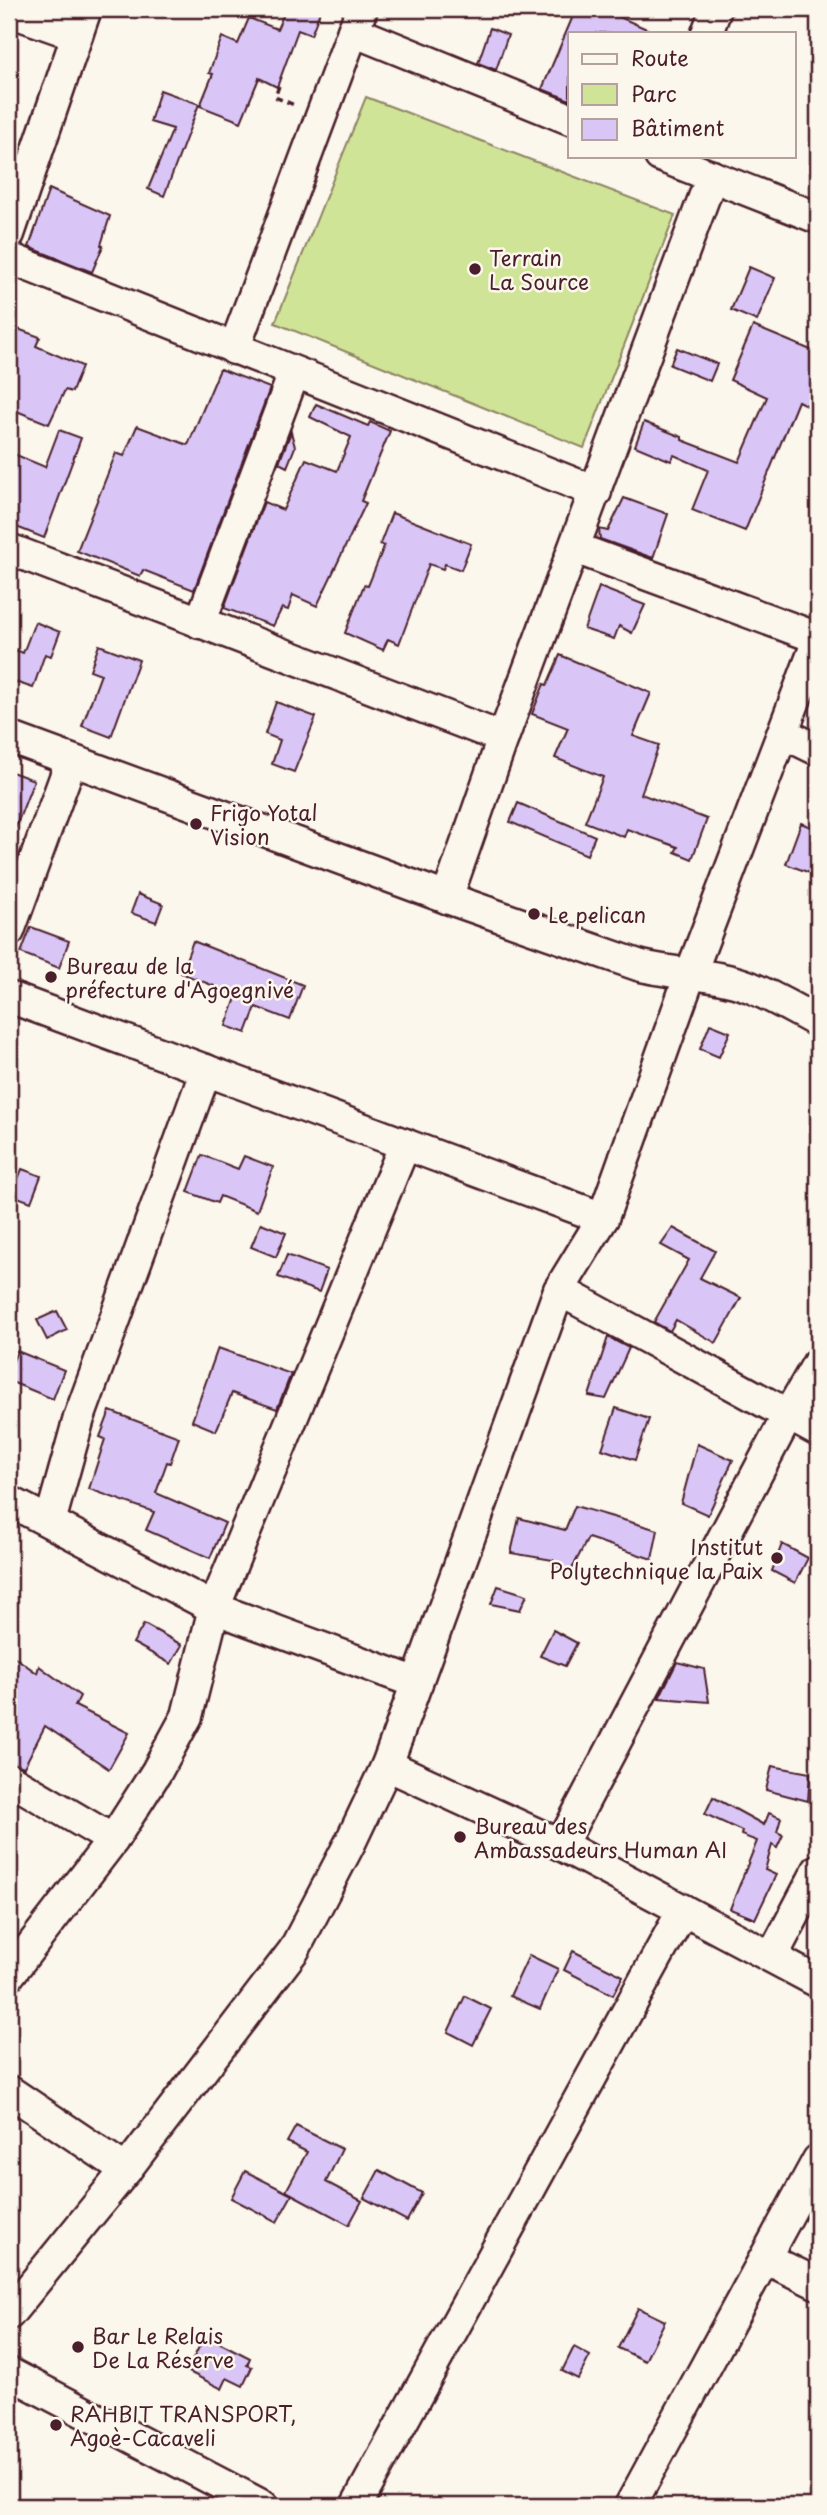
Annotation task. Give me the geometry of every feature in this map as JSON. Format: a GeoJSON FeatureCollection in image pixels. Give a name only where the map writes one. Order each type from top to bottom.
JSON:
{"type":"FeatureCollection","features":[{"type":"Feature","properties":{"kind":"street"},"geometry":{"type":"LineString","coordinates":[[707,32],[716,9]]}},
{"type":"Feature","properties":{"kind":"street"},"geometry":{"type":"LineString","coordinates":[[9,11],[81,22],[9,234]]}},
{"type":"Feature","properties":{"kind":"street"},"geometry":{"type":"LineString","coordinates":[[234,349],[358,20],[568,118]]}},
{"type":"Feature","properties":{"kind":"street"},"geometry":{"type":"LineString","coordinates":[[667,158],[818,218]]}},
{"type":"Feature","properties":{"kind":"street"},"geometry":{"type":"LineString","coordinates":[[447,898],[503,738],[712,176]]}},
{"type":"Feature","properties":{"kind":"street"},"geometry":{"type":"LineString","coordinates":[[9,258],[596,492]]}},
{"type":"Feature","properties":{"kind":"street"},"geometry":{"type":"LineString","coordinates":[[200,624],[294,373]]}},
{"type":"Feature","properties":{"kind":"street"},"geometry":{"type":"LineString","coordinates":[[9,2314],[126,2170],[294,1950],[350,1843],[387,1765],[559,1290],[603,1218],[690,975],[818,639],[575,548]]}},
{"type":"Feature","properties":{"kind":"street"},"geometry":{"type":"LineString","coordinates":[[9,549],[503,738]]}},
{"type":"Feature","properties":{"kind":"street"},"geometry":{"type":"LineString","coordinates":[[783,733],[818,750]]}},
{"type":"Feature","properties":{"kind":"street"},"geometry":{"type":"LineString","coordinates":[[9,737],[638,965],[666,973],[749,987],[818,1022]]}},
{"type":"Feature","properties":{"kind":"street"},"geometry":{"type":"LineString","coordinates":[[9,931],[71,761]]}},
{"type":"Feature","properties":{"kind":"street"},"geometry":{"type":"LineString","coordinates":[[9,997],[603,1218]]}},
{"type":"Feature","properties":{"kind":"street"},"geometry":{"type":"LineString","coordinates":[[50,1522],[79,1418],[206,1070]]}},
{"type":"Feature","properties":{"kind":"street"},"geometry":{"type":"LineString","coordinates":[[9,1975],[113,1840],[157,1772],[187,1716],[215,1608],[405,1144]]}},
{"type":"Feature","properties":{"kind":"street"},"geometry":{"type":"LineString","coordinates":[[559,1290],[818,1431]]}},
{"type":"Feature","properties":{"kind":"street"},"geometry":{"type":"LineString","coordinates":[[561,1845],[818,1363]]}},
{"type":"Feature","properties":{"kind":"street"},"geometry":{"type":"LineString","coordinates":[[9,1500],[215,1608],[416,1683]]}},
{"type":"Feature","properties":{"kind":"street"},"geometry":{"type":"LineString","coordinates":[[387,1765],[561,1845],[818,1982]]}},
{"type":"Feature","properties":{"kind":"street"},"geometry":{"type":"LineString","coordinates":[[9,1779],[113,1840]]}},
{"type":"Feature","properties":{"kind":"street"},"geometry":{"type":"LineString","coordinates":[[772,1957],[818,1870]]}},
{"type":"Feature","properties":{"kind":"street"},"geometry":{"type":"LineString","coordinates":[[356,2506],[683,1910]]}},
{"type":"Feature","properties":{"kind":"street"},"geometry":{"type":"LineString","coordinates":[[9,2091],[126,2170]]}},
{"type":"Feature","properties":{"kind":"street"},"geometry":{"type":"LineString","coordinates":[[630,2506],[818,2160]]}},
{"type":"Feature","properties":{"kind":"street"},"geometry":{"type":"LineString","coordinates":[[765,2258],[818,2284]]}},
{"type":"Feature","properties":{"kind":"street"},"geometry":{"type":"LineString","coordinates":[[9,2373],[263,2506]]}},
{"type":"Feature","properties":{"kind":"path"},"geometry":{"type":"LineString","coordinates":[[279,86],[275,97],[306,110]]}},
{"type":"Feature","properties":{"kind":"green space","name":"Terrain La Source"},"geometry":{"type":"Polygon","coordinates":[[[366,97],[675,215],[584,448],[275,323],[366,97]]]}},
{"type":"Feature","properties":{"kind":"building"},"geometry":{"type":"Polygon","coordinates":[[[286,9],[321,9],[311,35],[298,30],[277,87],[259,78],[241,122],[200,106],[213,74],[209,73],[222,37],[238,44],[249,18],[277,29],[286,9]]]}},
{"type":"Feature","properties":{"kind":"building"},"geometry":{"type":"Polygon","coordinates":[[[576,9],[619,9],[617,16],[654,32],[568,32],[568,99],[542,89],[576,9]]]}},
{"type":"Feature","properties":{"kind":"building"},"geometry":{"type":"Polygon","coordinates":[[[490,28],[508,35],[496,70],[478,63],[490,28]]]}},
{"type":"Feature","properties":{"kind":"building"},"geometry":{"type":"Polygon","coordinates":[[[160,90],[199,104],[164,196],[148,189],[173,129],[150,122],[160,90]]]}},
{"type":"Feature","properties":{"kind":"building"},"geometry":{"type":"Polygon","coordinates":[[[49,189],[110,216],[101,245],[103,246],[92,272],[29,247],[49,189]]]}},
{"type":"Feature","properties":{"kind":"building"},"geometry":{"type":"Polygon","coordinates":[[[749,267],[775,278],[757,321],[731,310],[749,267]]]}},
{"type":"Feature","properties":{"kind":"building"},"geometry":{"type":"Polygon","coordinates":[[[753,326],[818,353],[818,411],[798,401],[745,531],[692,510],[708,470],[674,455],[671,461],[635,446],[644,422],[739,462],[767,397],[730,380],[753,326]]]}},
{"type":"Feature","properties":{"kind":"building"},"geometry":{"type":"Polygon","coordinates":[[[15,328],[40,337],[36,346],[82,366],[72,392],[65,390],[49,424],[9,408],[9,345],[15,328]]]}},
{"type":"Feature","properties":{"kind":"building"},"geometry":{"type":"Polygon","coordinates":[[[677,348],[717,364],[710,381],[670,365],[677,348]]]}},
{"type":"Feature","properties":{"kind":"building"},"geometry":{"type":"Polygon","coordinates":[[[220,369],[270,388],[194,590],[143,570],[140,576],[77,551],[116,453],[124,456],[137,426],[188,445],[220,369]]]}},
{"type":"Feature","properties":{"kind":"building"},"geometry":{"type":"Polygon","coordinates":[[[316,404],[368,426],[370,422],[390,431],[361,501],[366,503],[317,606],[293,595],[288,610],[282,608],[273,626],[224,608],[264,502],[283,510],[306,459],[337,471],[351,437],[310,417],[316,404]]]}},
{"type":"Feature","properties":{"kind":"building"},"geometry":{"type":"Polygon","coordinates":[[[59,430],[81,438],[44,538],[9,524],[9,452],[45,467],[59,430]]]}},
{"type":"Feature","properties":{"kind":"building"},"geometry":{"type":"Polygon","coordinates":[[[291,432],[295,447],[287,467],[279,463],[291,432]]]}},
{"type":"Feature","properties":{"kind":"building"},"geometry":{"type":"Polygon","coordinates":[[[624,498],[668,514],[653,558],[600,539],[599,529],[608,531],[624,498]]]}},
{"type":"Feature","properties":{"kind":"building"},"geometry":{"type":"Polygon","coordinates":[[[392,513],[471,544],[461,570],[445,564],[443,569],[429,564],[399,644],[388,639],[383,650],[345,633],[364,585],[368,586],[384,546],[380,544],[392,513]]]}},
{"type":"Feature","properties":{"kind":"building"},"geometry":{"type":"Polygon","coordinates":[[[599,587],[645,605],[632,633],[619,626],[614,639],[584,629],[599,587]]]}},
{"type":"Feature","properties":{"kind":"building"},"geometry":{"type":"Polygon","coordinates":[[[35,622],[60,632],[51,656],[45,654],[33,688],[9,680],[9,671],[16,650],[23,653],[35,622]]]}},
{"type":"Feature","properties":{"kind":"building"},"geometry":{"type":"Polygon","coordinates":[[[99,645],[139,660],[111,737],[82,726],[101,674],[90,670],[99,645]]]}},
{"type":"Feature","properties":{"kind":"building"},"geometry":{"type":"Polygon","coordinates":[[[560,655],[651,693],[633,736],[659,745],[641,794],[707,819],[692,859],[675,852],[678,847],[627,829],[624,837],[585,822],[603,777],[555,758],[568,728],[532,714],[560,655]]]}},
{"type":"Feature","properties":{"kind":"building"},"geometry":{"type":"Polygon","coordinates":[[[276,702],[316,717],[294,772],[272,764],[280,740],[265,734],[276,702]]]}},
{"type":"Feature","properties":{"kind":"building"},"geometry":{"type":"Polygon","coordinates":[[[9,771],[34,780],[10,842],[9,842],[9,771]]]}},
{"type":"Feature","properties":{"kind":"building"},"geometry":{"type":"Polygon","coordinates":[[[518,803],[595,836],[587,855],[510,822],[518,803]]]}},
{"type":"Feature","properties":{"kind":"building"},"geometry":{"type":"Polygon","coordinates":[[[801,823],[818,830],[818,876],[786,864],[801,823]]]}},
{"type":"Feature","properties":{"kind":"building"},"geometry":{"type":"Polygon","coordinates":[[[138,894],[163,904],[156,922],[131,913],[138,894]]]}},
{"type":"Feature","properties":{"kind":"building"},"geometry":{"type":"Polygon","coordinates":[[[31,927],[69,941],[59,968],[21,953],[31,927]]]}},
{"type":"Feature","properties":{"kind":"building"},"geometry":{"type":"Polygon","coordinates":[[[193,941],[303,985],[290,1020],[256,1007],[246,1033],[226,1026],[237,995],[181,973],[193,941]]]}},
{"type":"Feature","properties":{"kind":"building"},"geometry":{"type":"Polygon","coordinates":[[[710,1024],[730,1032],[719,1057],[700,1049],[710,1024]]]}},
{"type":"Feature","properties":{"kind":"building"},"geometry":{"type":"Polygon","coordinates":[[[202,1155],[238,1169],[244,1156],[273,1167],[257,1211],[220,1196],[217,1203],[188,1192],[202,1155]]]}},
{"type":"Feature","properties":{"kind":"building"},"geometry":{"type":"Polygon","coordinates":[[[22,1169],[41,1176],[31,1202],[12,1195],[22,1169]]]}},
{"type":"Feature","properties":{"kind":"building"},"geometry":{"type":"Polygon","coordinates":[[[261,1223],[286,1233],[276,1257],[251,1247],[261,1223]]]}},
{"type":"Feature","properties":{"kind":"building"},"geometry":{"type":"Polygon","coordinates":[[[673,1228],[715,1251],[700,1278],[741,1298],[716,1343],[676,1320],[670,1331],[654,1322],[689,1260],[661,1245],[673,1228]]]}},
{"type":"Feature","properties":{"kind":"building"},"geometry":{"type":"Polygon","coordinates":[[[287,1255],[327,1270],[319,1292],[278,1277],[287,1255]]]}},
{"type":"Feature","properties":{"kind":"building"},"geometry":{"type":"Polygon","coordinates":[[[57,1311],[67,1330],[47,1340],[37,1320],[57,1311]]]}},
{"type":"Feature","properties":{"kind":"building"},"geometry":{"type":"Polygon","coordinates":[[[608,1337],[629,1348],[606,1399],[589,1396],[608,1337]]]}},
{"type":"Feature","properties":{"kind":"building"},"geometry":{"type":"Polygon","coordinates":[[[218,1348],[291,1374],[277,1409],[232,1393],[216,1431],[192,1421],[218,1348]]]}},
{"type":"Feature","properties":{"kind":"building"},"geometry":{"type":"Polygon","coordinates":[[[17,1351],[64,1370],[53,1399],[9,1381],[9,1371],[17,1351]]]}},
{"type":"Feature","properties":{"kind":"building"},"geometry":{"type":"Polygon","coordinates":[[[616,1408],[649,1419],[635,1460],[602,1449],[616,1408]]]}},
{"type":"Feature","properties":{"kind":"building"},"geometry":{"type":"Polygon","coordinates":[[[110,1411],[179,1437],[156,1493],[225,1523],[210,1558],[146,1530],[154,1512],[89,1489],[105,1439],[100,1437],[110,1411]]]}},
{"type":"Feature","properties":{"kind":"building"},"geometry":{"type":"Polygon","coordinates":[[[697,1444],[733,1460],[708,1515],[681,1503],[697,1444]]]}},
{"type":"Feature","properties":{"kind":"building"},"geometry":{"type":"Polygon","coordinates":[[[575,1506],[658,1530],[652,1559],[588,1538],[571,1571],[552,1564],[553,1560],[511,1553],[519,1518],[565,1530],[575,1506]]]}},
{"type":"Feature","properties":{"kind":"building"},"geometry":{"type":"Polygon","coordinates":[[[782,1544],[808,1558],[795,1583],[772,1571],[782,1544]]]}},
{"type":"Feature","properties":{"kind":"building"},"geometry":{"type":"Polygon","coordinates":[[[498,1586],[527,1595],[520,1610],[491,1604],[498,1586]]]}},
{"type":"Feature","properties":{"kind":"building"},"geometry":{"type":"Polygon","coordinates":[[[144,1624],[182,1645],[171,1664],[133,1643],[144,1624]]]}},
{"type":"Feature","properties":{"kind":"building"},"geometry":{"type":"Polygon","coordinates":[[[553,1630],[577,1643],[565,1666],[540,1656],[553,1630]]]}},
{"type":"Feature","properties":{"kind":"building"},"geometry":{"type":"Polygon","coordinates":[[[9,1653],[37,1673],[39,1666],[80,1696],[75,1706],[129,1733],[109,1769],[45,1726],[24,1767],[9,1762],[9,1653]]]}},
{"type":"Feature","properties":{"kind":"building"},"geometry":{"type":"Polygon","coordinates":[[[677,1662],[704,1669],[709,1702],[659,1698],[677,1662]]]}},
{"type":"Feature","properties":{"kind":"building"},"geometry":{"type":"Polygon","coordinates":[[[772,1766],[810,1773],[808,1801],[766,1790],[772,1766]]]}},
{"type":"Feature","properties":{"kind":"building"},"geometry":{"type":"Polygon","coordinates":[[[713,1797],[764,1825],[769,1813],[781,1818],[777,1832],[783,1835],[777,1848],[772,1845],[765,1870],[776,1875],[755,1919],[730,1909],[757,1841],[705,1814],[713,1797]]]}},
{"type":"Feature","properties":{"kind":"building"},"geometry":{"type":"Polygon","coordinates":[[[573,1951],[623,1976],[613,1995],[564,1970],[573,1951]]]}},
{"type":"Feature","properties":{"kind":"building"},"geometry":{"type":"Polygon","coordinates":[[[529,1955],[558,1969],[540,2009],[510,1996],[529,1955]]]}},
{"type":"Feature","properties":{"kind":"building"},"geometry":{"type":"Polygon","coordinates":[[[465,1996],[491,2009],[473,2045],[448,2032],[465,1996]]]}},
{"type":"Feature","properties":{"kind":"building"},"geometry":{"type":"Polygon","coordinates":[[[296,2126],[342,2149],[326,2182],[362,2201],[349,2225],[286,2191],[307,2152],[287,2142],[296,2126]]]}},
{"type":"Feature","properties":{"kind":"building"},"geometry":{"type":"Polygon","coordinates":[[[379,2170],[422,2193],[407,2221],[364,2198],[379,2170]]]}},
{"type":"Feature","properties":{"kind":"building"},"geometry":{"type":"Polygon","coordinates":[[[245,2171],[292,2195],[277,2222],[231,2198],[245,2171]]]}},
{"type":"Feature","properties":{"kind":"building"},"geometry":{"type":"Polygon","coordinates":[[[638,2308],[665,2321],[645,2361],[618,2348],[638,2308]]]}},
{"type":"Feature","properties":{"kind":"building"},"geometry":{"type":"Polygon","coordinates":[[[205,2335],[250,2358],[247,2365],[252,2367],[243,2386],[227,2378],[222,2389],[187,2371],[205,2335]]]}},
{"type":"Feature","properties":{"kind":"building"},"geometry":{"type":"Polygon","coordinates":[[[574,2347],[590,2356],[578,2379],[562,2371],[574,2347]]]}},
{"type":"Feature","properties":{"kind":"place","name":"Terrain La Source"},"geometry":{"type":"Point","coordinates":[475,269]}},
{"type":"Feature","properties":{"kind":"place","name":"Frigo Yotal Vision"},"geometry":{"type":"Point","coordinates":[196,824]}},
{"type":"Feature","properties":{"kind":"place","name":"Le pelican"},"geometry":{"type":"Point","coordinates":[534,914]}},
{"type":"Feature","properties":{"kind":"place","name":"Bureau de la préfecture d'Agoegnivé"},"geometry":{"type":"Point","coordinates":[51,977]}},
{"type":"Feature","properties":{"kind":"place","name":"Institut Polytechnique la Paix"},"geometry":{"type":"Point","coordinates":[777,1558]}},
{"type":"Feature","properties":{"kind":"place","name":"Bureau des Ambassadeurs Human AI"},"geometry":{"type":"Point","coordinates":[460,1837]}},
{"type":"Feature","properties":{"kind":"place","name":"Bar Le Relais De La Réserve"},"geometry":{"type":"Point","coordinates":[78,2347]}},
{"type":"Feature","properties":{"kind":"place","name":"RAHBIT TRANSPORT, Agoè-Cacaveli"},"geometry":{"type":"Point","coordinates":[56,2425]}}]}
